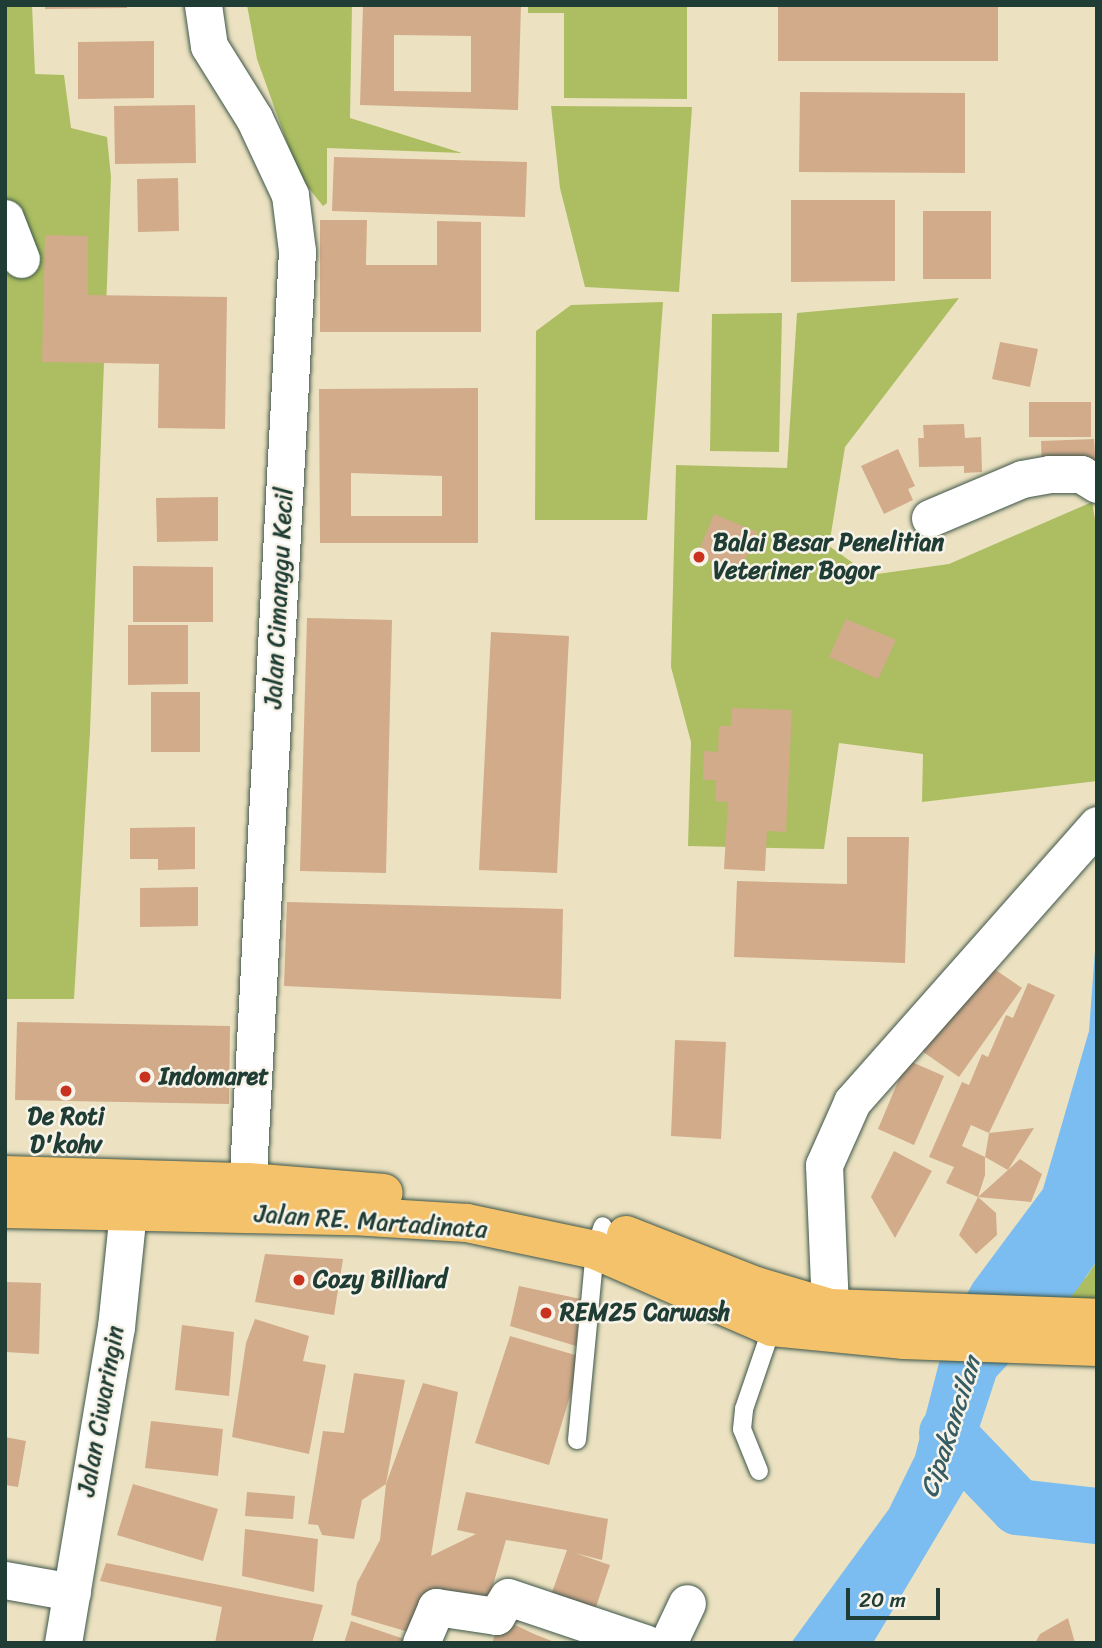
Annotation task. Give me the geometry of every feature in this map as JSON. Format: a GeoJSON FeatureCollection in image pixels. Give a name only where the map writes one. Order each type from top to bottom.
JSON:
{"type":"FeatureCollection","features":[{"type":"Feature","properties":{"kind":"main road","name":"Jalan RE. Martadinata"},"geometry":{"type":"LineString","coordinates":[[5,1175],[130,1195]]}},
{"type":"Feature","properties":{"kind":"main road","name":"Jalan RE. Martadinata"},"geometry":{"type":"LineString","coordinates":[[5,1209],[130,1195],[247,1197],[599,1238],[772,1327],[899,1327],[1097,1318]]}},
{"type":"Feature","properties":{"kind":"main road"},"geometry":{"type":"LineString","coordinates":[[599,1238],[899,1327]]}},
{"type":"Feature","properties":{"kind":"main road","name":"Jalan RE. Martadinata"},"geometry":{"type":"LineString","coordinates":[[899,1327],[1097,1347]]}},
{"type":"Feature","properties":{"kind":"street","name":"Jalan Cimanggu Kecil"},"geometry":{"type":"LineString","coordinates":[[203,5],[209,46],[254,118],[290,194],[297,251],[247,1197]]}},
{"type":"Feature","properties":{"kind":"street"},"geometry":{"type":"LineString","coordinates":[[5,218],[21,259]]}},
{"type":"Feature","properties":{"kind":"street"},"geometry":{"type":"LineString","coordinates":[[930,518],[1022,479],[1049,474],[1081,474],[1097,484]]}},
{"type":"Feature","properties":{"kind":"street"},"geometry":{"type":"LineString","coordinates":[[830,1308],[824,1165],[852,1102],[1097,825]]}},
{"type":"Feature","properties":{"kind":"street","name":"Jalan Ciwaringin"},"geometry":{"type":"LineString","coordinates":[[64,1643],[116,1327],[130,1195]]}},
{"type":"Feature","properties":{"kind":"street"},"geometry":{"type":"LineString","coordinates":[[5,1580],[72,1592]]}},
{"type":"Feature","properties":{"kind":"street"},"geometry":{"type":"LineString","coordinates":[[421,1643],[436,1606],[496,1616],[508,1597],[645,1643]]}},
{"type":"Feature","properties":{"kind":"street"},"geometry":{"type":"LineString","coordinates":[[668,1643],[687,1603]]}},
{"type":"Feature","properties":{"kind":"lane"},"geometry":{"type":"LineString","coordinates":[[577,1440],[599,1238]]}},
{"type":"Feature","properties":{"kind":"lane"},"geometry":{"type":"LineString","coordinates":[[760,1471],[742,1429],[744,1409],[772,1327]]}},
{"type":"Feature","properties":{"kind":"green space"},"geometry":{"type":"Polygon","coordinates":[[[5,5],[32,5],[35,74],[64,75],[71,128],[107,137],[111,177],[90,732],[74,999],[5,999],[5,5]]]}},
{"type":"Feature","properties":{"kind":"green space"},"geometry":{"type":"Polygon","coordinates":[[[247,5],[352,5],[350,118],[462,153],[327,148],[327,203],[323,206],[299,176],[257,59],[247,5]]]}},
{"type":"Feature","properties":{"kind":"green space"},"geometry":{"type":"Polygon","coordinates":[[[528,5],[687,5],[687,99],[564,98],[564,13],[528,13],[528,5]]]}},
{"type":"Feature","properties":{"kind":"green space"},"geometry":{"type":"Polygon","coordinates":[[[551,106],[692,107],[679,292],[585,287],[560,188],[551,106]]]}},
{"type":"Feature","properties":{"kind":"green space"},"geometry":{"type":"Polygon","coordinates":[[[959,298],[845,447],[829,546],[870,575],[949,564],[1092,502],[1097,531],[1097,781],[922,802],[923,754],[839,743],[824,849],[688,846],[691,742],[671,667],[676,465],[787,468],[797,313],[959,298]]]}},
{"type":"Feature","properties":{"kind":"green space"},"geometry":{"type":"Polygon","coordinates":[[[663,302],[647,520],[535,520],[536,331],[571,305],[663,302]]]}},
{"type":"Feature","properties":{"kind":"green space"},"geometry":{"type":"Polygon","coordinates":[[[782,313],[779,452],[710,451],[712,314],[782,313]]]}},
{"type":"Feature","properties":{"kind":"green space"},"geometry":{"type":"Polygon","coordinates":[[[1097,1261],[1097,1317],[1053,1315],[1087,1276],[1097,1261]]]}},
{"type":"Feature","properties":{"kind":"water","name":"Cipakancilan"},"geometry":{"type":"Polygon","coordinates":[[[1097,924],[1097,1261],[1076,1291],[996,1377],[972,1450],[966,1487],[873,1643],[791,1643],[889,1509],[915,1456],[948,1328],[973,1283],[1043,1189],[1089,1031],[1097,924]]]}},
{"type":"Feature","properties":{"kind":"building"},"geometry":{"type":"Polygon","coordinates":[[[45,5],[127,5],[127,8],[45,9],[45,5]]]}},
{"type":"Feature","properties":{"kind":"building"},"geometry":{"type":"Polygon","coordinates":[[[363,5],[521,5],[518,110],[360,105],[363,5]],[[394,35],[394,91],[471,92],[471,36],[394,35]]]}},
{"type":"Feature","properties":{"kind":"building"},"geometry":{"type":"Polygon","coordinates":[[[778,5],[998,5],[998,61],[778,61],[778,5]]]}},
{"type":"Feature","properties":{"kind":"building"},"geometry":{"type":"Polygon","coordinates":[[[154,41],[154,98],[78,99],[78,42],[154,41]]]}},
{"type":"Feature","properties":{"kind":"building"},"geometry":{"type":"Polygon","coordinates":[[[800,92],[965,93],[965,173],[799,172],[800,92]]]}},
{"type":"Feature","properties":{"kind":"building"},"geometry":{"type":"Polygon","coordinates":[[[195,105],[196,163],[115,164],[114,106],[195,105]]]}},
{"type":"Feature","properties":{"kind":"building"},"geometry":{"type":"Polygon","coordinates":[[[334,157],[527,162],[525,217],[332,211],[334,157]]]}},
{"type":"Feature","properties":{"kind":"building"},"geometry":{"type":"Polygon","coordinates":[[[178,178],[179,231],[138,232],[137,179],[178,178]]]}},
{"type":"Feature","properties":{"kind":"building"},"geometry":{"type":"Polygon","coordinates":[[[791,200],[895,200],[895,281],[791,282],[791,200]]]}},
{"type":"Feature","properties":{"kind":"building"},"geometry":{"type":"Polygon","coordinates":[[[923,211],[991,211],[991,279],[923,279],[923,211]]]}},
{"type":"Feature","properties":{"kind":"building"},"geometry":{"type":"Polygon","coordinates":[[[320,220],[367,220],[366,265],[437,265],[437,221],[481,222],[481,332],[320,332],[320,220]]]}},
{"type":"Feature","properties":{"kind":"building"},"geometry":{"type":"Polygon","coordinates":[[[45,235],[88,236],[88,295],[227,297],[225,429],[158,428],[159,364],[42,362],[45,235]]]}},
{"type":"Feature","properties":{"kind":"building"},"geometry":{"type":"Polygon","coordinates":[[[1000,342],[1038,349],[1030,387],[992,379],[1000,342]]]}},
{"type":"Feature","properties":{"kind":"building"},"geometry":{"type":"Polygon","coordinates":[[[478,388],[478,543],[320,543],[319,389],[478,388]],[[351,473],[351,516],[442,516],[442,476],[351,473]]]}},
{"type":"Feature","properties":{"kind":"building"},"geometry":{"type":"Polygon","coordinates":[[[1029,402],[1091,402],[1091,437],[1029,437],[1029,402]]]}},
{"type":"Feature","properties":{"kind":"building"},"geometry":{"type":"Polygon","coordinates":[[[964,424],[965,438],[981,437],[982,472],[964,473],[964,466],[919,467],[918,438],[924,438],[923,425],[964,424]]]}},
{"type":"Feature","properties":{"kind":"building"},"geometry":{"type":"Polygon","coordinates":[[[1094,439],[1096,468],[1042,470],[1041,441],[1094,439]]]}},
{"type":"Feature","properties":{"kind":"building"},"geometry":{"type":"Polygon","coordinates":[[[898,449],[915,486],[908,489],[913,500],[884,514],[861,466],[898,449]]]}},
{"type":"Feature","properties":{"kind":"building"},"geometry":{"type":"Polygon","coordinates":[[[218,497],[218,541],[157,542],[156,498],[218,497]]]}},
{"type":"Feature","properties":{"kind":"building"},"geometry":{"type":"Polygon","coordinates":[[[714,514],[757,532],[739,574],[697,555],[714,514]]]}},
{"type":"Feature","properties":{"kind":"building"},"geometry":{"type":"Polygon","coordinates":[[[133,566],[213,567],[213,622],[133,622],[133,566]]]}},
{"type":"Feature","properties":{"kind":"building"},"geometry":{"type":"Polygon","coordinates":[[[307,618],[392,620],[386,873],[300,871],[307,618]]]}},
{"type":"Feature","properties":{"kind":"building"},"geometry":{"type":"Polygon","coordinates":[[[846,619],[896,640],[878,679],[829,657],[846,619]]]}},
{"type":"Feature","properties":{"kind":"building"},"geometry":{"type":"Polygon","coordinates":[[[128,625],[188,625],[188,684],[128,685],[128,625]]]}},
{"type":"Feature","properties":{"kind":"building"},"geometry":{"type":"Polygon","coordinates":[[[491,632],[569,636],[557,873],[479,870],[491,632]]]}},
{"type":"Feature","properties":{"kind":"building"},"geometry":{"type":"Polygon","coordinates":[[[151,692],[200,692],[200,752],[151,752],[151,692]]]}},
{"type":"Feature","properties":{"kind":"building"},"geometry":{"type":"Polygon","coordinates":[[[732,708],[792,710],[786,832],[767,831],[765,871],[724,869],[728,802],[715,801],[716,780],[703,780],[704,751],[718,752],[719,726],[731,726],[732,708]]]}},
{"type":"Feature","properties":{"kind":"building"},"geometry":{"type":"Polygon","coordinates":[[[195,827],[195,869],[158,870],[158,859],[130,859],[130,828],[195,827]]]}},
{"type":"Feature","properties":{"kind":"building"},"geometry":{"type":"Polygon","coordinates":[[[847,837],[909,837],[905,963],[734,957],[737,881],[847,884],[847,837]]]}},
{"type":"Feature","properties":{"kind":"building"},"geometry":{"type":"Polygon","coordinates":[[[198,887],[198,926],[140,927],[140,888],[198,887]]]}},
{"type":"Feature","properties":{"kind":"building"},"geometry":{"type":"Polygon","coordinates":[[[287,902],[563,909],[561,999],[284,986],[287,902]]]}},
{"type":"Feature","properties":{"kind":"building"},"geometry":{"type":"Polygon","coordinates":[[[981,960],[1022,988],[959,1077],[919,1049],[981,960]]]}},
{"type":"Feature","properties":{"kind":"building"},"geometry":{"type":"Polygon","coordinates":[[[1028,983],[1055,995],[989,1133],[971,1125],[962,1146],[985,1157],[985,1175],[978,1197],[946,1183],[954,1167],[929,1157],[962,1082],[969,1085],[982,1054],[988,1057],[1006,1015],[1013,1018],[1028,983]]]}},
{"type":"Feature","properties":{"kind":"building"},"geometry":{"type":"Polygon","coordinates":[[[17,1022],[230,1026],[229,1104],[15,1100],[17,1022]]]}},
{"type":"Feature","properties":{"kind":"building"},"geometry":{"type":"Polygon","coordinates":[[[675,1040],[726,1042],[721,1139],[671,1136],[675,1040]]]}},
{"type":"Feature","properties":{"kind":"building"},"geometry":{"type":"Polygon","coordinates":[[[907,1060],[944,1076],[914,1145],[878,1129],[907,1060]]]}},
{"type":"Feature","properties":{"kind":"building"},"geometry":{"type":"Polygon","coordinates":[[[1034,1128],[1008,1170],[985,1157],[989,1133],[1034,1128]]]}},
{"type":"Feature","properties":{"kind":"building"},"geometry":{"type":"Polygon","coordinates":[[[894,1151],[932,1171],[895,1238],[871,1197],[894,1151]]]}},
{"type":"Feature","properties":{"kind":"building"},"geometry":{"type":"Polygon","coordinates":[[[1020,1159],[1042,1174],[1031,1202],[978,1197],[1020,1159]]]}},
{"type":"Feature","properties":{"kind":"building"},"geometry":{"type":"Polygon","coordinates":[[[978,1197],[996,1213],[997,1235],[976,1254],[959,1235],[978,1197]]]}},
{"type":"Feature","properties":{"kind":"building","name":"Cozy Billiard"},"geometry":{"type":"Polygon","coordinates":[[[265,1254],[343,1259],[334,1315],[255,1302],[265,1254]]]}},
{"type":"Feature","properties":{"kind":"building"},"geometry":{"type":"Polygon","coordinates":[[[5,1282],[41,1283],[39,1354],[5,1352],[5,1282]]]}},
{"type":"Feature","properties":{"kind":"building","name":"REM25 Carwash"},"geometry":{"type":"Polygon","coordinates":[[[519,1286],[581,1299],[576,1346],[510,1326],[519,1286]]]}},
{"type":"Feature","properties":{"kind":"building"},"geometry":{"type":"Polygon","coordinates":[[[255,1319],[309,1336],[303,1361],[326,1365],[309,1454],[232,1437],[246,1343],[255,1319]]]}},
{"type":"Feature","properties":{"kind":"building"},"geometry":{"type":"Polygon","coordinates":[[[182,1325],[234,1332],[229,1396],[175,1390],[182,1325]]]}},
{"type":"Feature","properties":{"kind":"building"},"geometry":{"type":"Polygon","coordinates":[[[510,1336],[582,1357],[549,1465],[475,1443],[510,1336]]]}},
{"type":"Feature","properties":{"kind":"building"},"geometry":{"type":"Polygon","coordinates":[[[354,1373],[405,1380],[386,1484],[362,1500],[354,1539],[322,1535],[318,1525],[308,1524],[323,1431],[344,1433],[354,1373]]]}},
{"type":"Feature","properties":{"kind":"building"},"geometry":{"type":"Polygon","coordinates":[[[423,1383],[458,1392],[431,1556],[476,1534],[457,1530],[466,1492],[608,1519],[602,1560],[575,1553],[610,1565],[594,1613],[550,1598],[567,1550],[506,1540],[486,1609],[412,1633],[351,1615],[357,1583],[380,1540],[386,1484],[423,1383]]]}},
{"type":"Feature","properties":{"kind":"building"},"geometry":{"type":"Polygon","coordinates":[[[151,1421],[223,1429],[218,1476],[145,1468],[151,1421]]]}},
{"type":"Feature","properties":{"kind":"building"},"geometry":{"type":"Polygon","coordinates":[[[5,1437],[26,1441],[18,1487],[5,1485],[5,1437]]]}},
{"type":"Feature","properties":{"kind":"building"},"geometry":{"type":"Polygon","coordinates":[[[133,1484],[218,1509],[203,1561],[117,1535],[133,1484]]]}},
{"type":"Feature","properties":{"kind":"building"},"geometry":{"type":"Polygon","coordinates":[[[247,1492],[295,1496],[293,1519],[245,1516],[247,1492]]]}},
{"type":"Feature","properties":{"kind":"building"},"geometry":{"type":"Polygon","coordinates":[[[245,1529],[318,1539],[314,1592],[242,1576],[245,1529]]]}},
{"type":"Feature","properties":{"kind":"building"},"geometry":{"type":"Polygon","coordinates":[[[106,1563],[323,1605],[312,1643],[215,1643],[222,1607],[100,1581],[106,1563]]]}},
{"type":"Feature","properties":{"kind":"building"},"geometry":{"type":"Polygon","coordinates":[[[501,1618],[534,1634],[557,1643],[492,1643],[501,1618]]]}},
{"type":"Feature","properties":{"kind":"building"},"geometry":{"type":"Polygon","coordinates":[[[1068,1618],[1075,1643],[1035,1643],[1040,1634],[1068,1618]]]}},
{"type":"Feature","properties":{"kind":"building"},"geometry":{"type":"Polygon","coordinates":[[[351,1621],[413,1642],[413,1643],[344,1643],[351,1621]]]}},
{"type":"Feature","properties":{"kind":"waterway","name":"Cipakancilan"},"geometry":{"type":"LineString","coordinates":[[947,1433],[1018,1507],[1097,1516]]}},
{"type":"Feature","properties":{"kind":"place","name":"Balai Besar Penelitian Veteriner Bogor"},"geometry":{"type":"Point","coordinates":[699,557]}},
{"type":"Feature","properties":{"kind":"place","name":"Indomaret"},"geometry":{"type":"Point","coordinates":[145,1077]}},
{"type":"Feature","properties":{"kind":"place","name":"De Roti D'kohv"},"geometry":{"type":"Point","coordinates":[66,1091]}},
{"type":"Feature","properties":{"kind":"place","name":"Cozy Billiard"},"geometry":{"type":"Point","coordinates":[299,1280]}},
{"type":"Feature","properties":{"kind":"place","name":"REM25 Carwash"},"geometry":{"type":"Point","coordinates":[546,1313]}}]}
